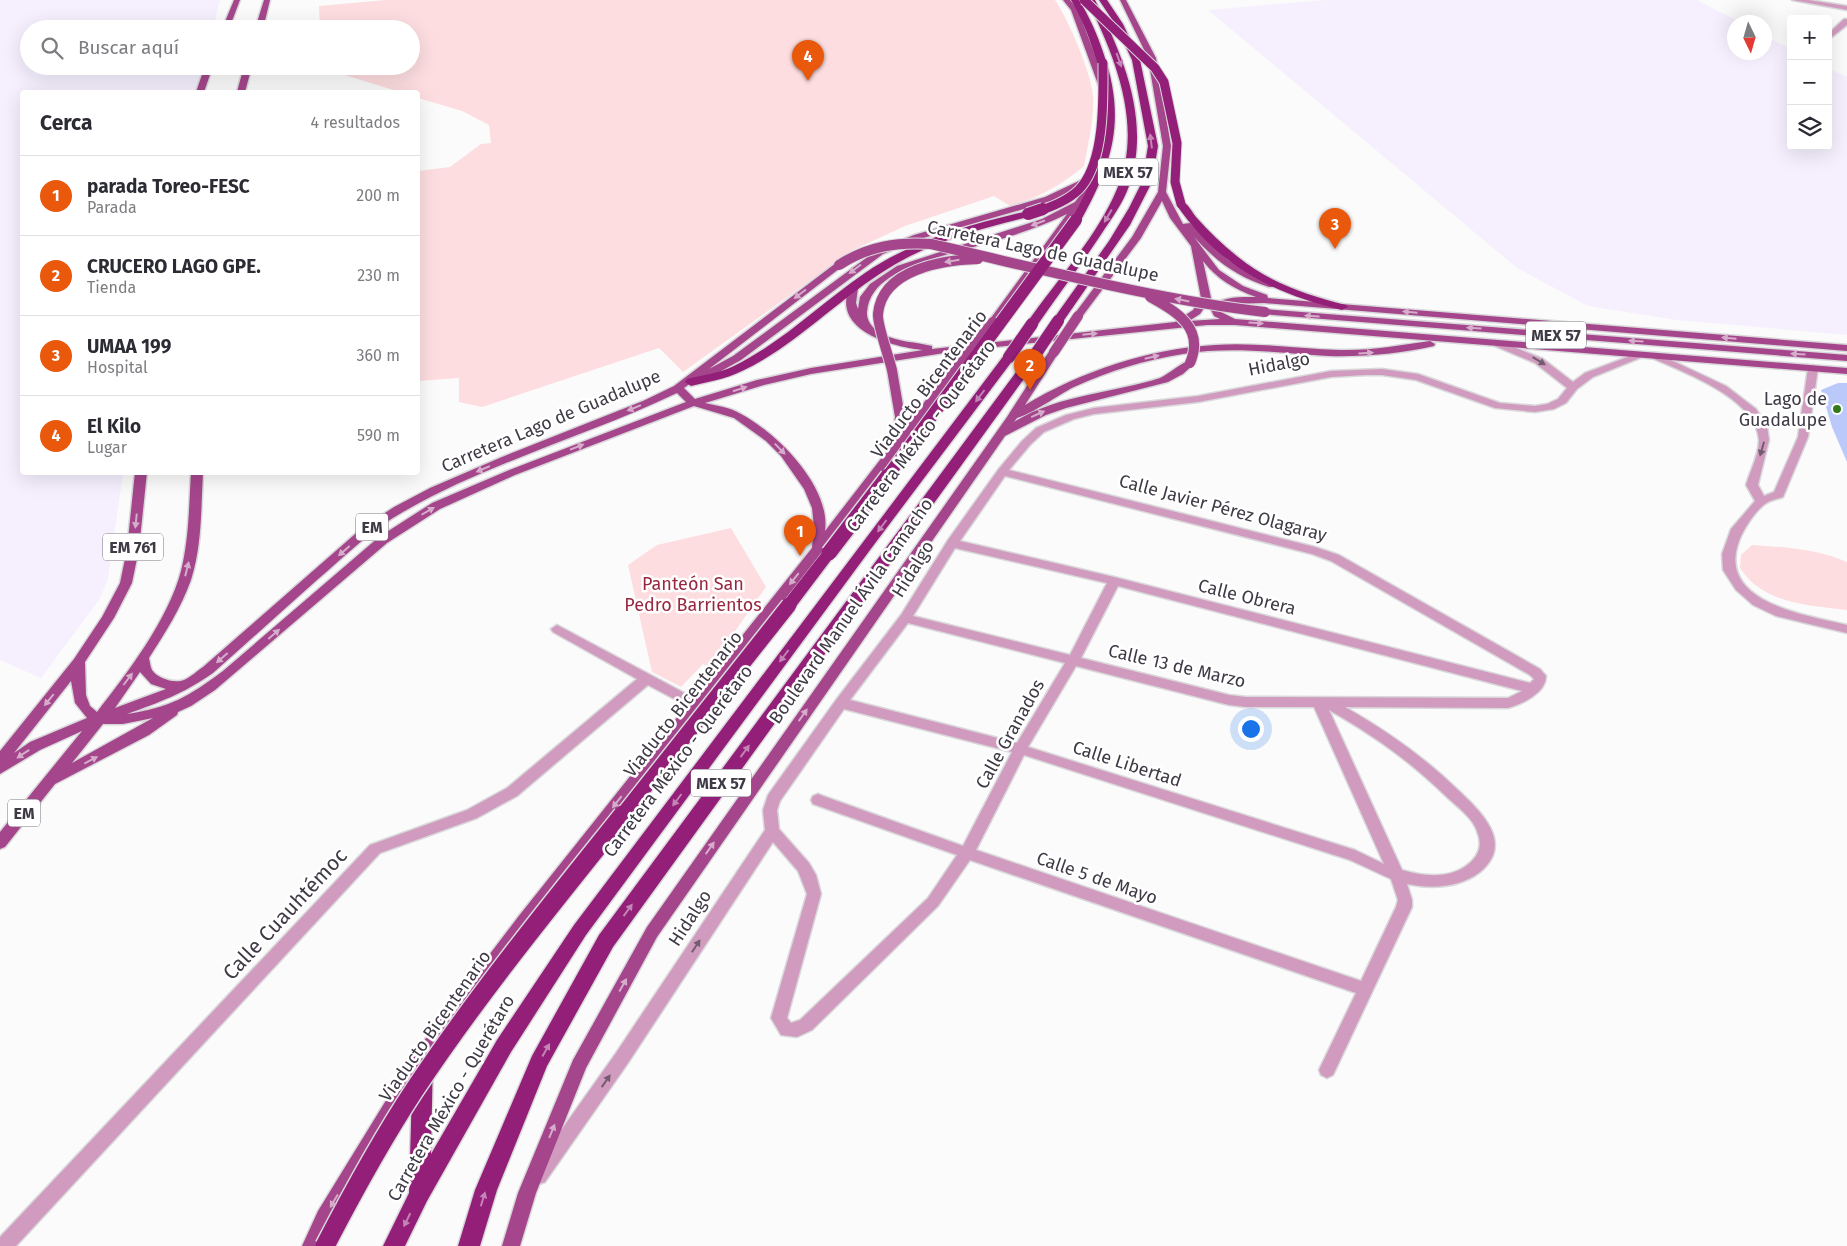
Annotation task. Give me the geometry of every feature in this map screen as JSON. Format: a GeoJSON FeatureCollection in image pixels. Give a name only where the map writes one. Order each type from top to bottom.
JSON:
{"type":"FeatureCollection","features":[{"type":"Feature","properties":{"kind":"highway","name":"Viaducto Bicentenario"},"geometry":{"type":"LineString","coordinates":[[326,1246],[385,1135],[437,1054],[508,957],[665,762],[822,553],[1028,286],[1076,220],[1094,190],[1109,151],[1112,101],[1104,63],[1086,19],[1075,0]]}},
{"type":"Feature","properties":{"kind":"highway"},"geometry":{"type":"LineString","coordinates":[[1084,0],[1154,68],[1164,82],[1177,144],[1175,182],[1181,204],[1197,226],[1243,267],[1272,285],[1305,298],[1342,307]]}},
{"type":"Feature","properties":{"kind":"highway","name":"Carretera México - Querétaro"},"geometry":{"type":"LineString","coordinates":[[394,1246],[420,1194],[504,1046],[580,930],[1009,357],[1098,232],[1124,187],[1133,146],[1128,89],[1120,60],[1091,0]]}},
{"type":"Feature","properties":{"kind":"highway","name":"MEX 57"},"geometry":{"type":"LineString","coordinates":[[469,1246],[486,1190],[539,1062],[606,941],[1035,355],[1117,235],[1139,198],[1143,190],[1153,146],[1136,60],[1119,24],[1103,0]]}},
{"type":"Feature","properties":{"kind":"highway"},"geometry":{"type":"LineString","coordinates":[[691,382],[729,372],[751,361],[768,351],[881,268],[923,247],[989,224],[1052,206],[1070,197],[1087,180],[1094,158],[1100,125],[1104,63]]}},
{"type":"Feature","properties":{"kind":"highway"},"geometry":{"type":"LineString","coordinates":[[1207,236],[1220,260]]}},
{"type":"Feature","properties":{"kind":"highway"},"geometry":{"type":"LineString","coordinates":[[420,1194],[423,1055]]}},
{"type":"Feature","properties":{"kind":"main road"},"geometry":{"type":"LineString","coordinates":[[229,20],[237,0]]}},
{"type":"Feature","properties":{"kind":"main road"},"geometry":{"type":"LineString","coordinates":[[261,20],[267,0]]}},
{"type":"Feature","properties":{"kind":"main road"},"geometry":{"type":"LineString","coordinates":[[311,1246],[324,1217],[423,1055],[523,922],[822,553],[962,360],[993,322],[1082,201],[1095,175],[1104,143],[1105,99],[1102,80],[1074,10],[1066,0]]}},
{"type":"Feature","properties":{"kind":"main road","name":"Boulevard Manuel Ávila Camacho"},"geometry":{"type":"LineString","coordinates":[[510,1246],[527,1193],[579,1065],[652,932],[997,440],[1078,316],[1136,238],[1163,196],[1168,146],[1152,58],[1123,0]]}},
{"type":"Feature","properties":{"kind":"main road"},"geometry":{"type":"LineString","coordinates":[[201,90],[206,75]]}},
{"type":"Feature","properties":{"kind":"main road"},"geometry":{"type":"LineString","coordinates":[[242,90],[246,75]]}},
{"type":"Feature","properties":{"kind":"main road"},"geometry":{"type":"LineString","coordinates":[[822,553],[818,506],[806,482],[787,456],[760,431],[738,416],[714,406],[693,403],[678,388],[719,369],[737,358],[880,252],[917,237],[1048,199],[1079,186],[1095,175]]}},
{"type":"Feature","properties":{"kind":"main road"},"geometry":{"type":"LineString","coordinates":[[1163,196],[1174,218],[1216,272],[1232,284],[1261,297],[1294,303]]}},
{"type":"Feature","properties":{"kind":"main road"},"geometry":{"type":"LineString","coordinates":[[1163,196],[1220,260],[1244,275],[1272,285]]}},
{"type":"Feature","properties":{"kind":"main road"},"geometry":{"type":"LineString","coordinates":[[878,336],[865,324],[863,307],[869,292],[891,272],[913,263],[1041,222],[1082,201]]}},
{"type":"Feature","properties":{"kind":"main road","name":"Carretera Lago de Guadalupe"},"geometry":{"type":"LineString","coordinates":[[0,769],[35,746],[99,718],[158,698],[185,686],[208,670],[366,531],[398,510],[434,491],[648,403],[678,388],[839,265],[865,251],[887,245],[909,243],[942,246],[1214,306],[1265,312],[1847,358]]}},
{"type":"Feature","properties":{"kind":"main road"},"geometry":{"type":"LineString","coordinates":[[1157,327],[1184,320],[1197,312],[1204,303],[1206,293],[1197,263],[1195,247]]}},
{"type":"Feature","properties":{"kind":"main road"},"geometry":{"type":"LineString","coordinates":[[890,458],[897,438],[900,417],[892,370],[878,315],[881,300],[891,286],[912,273],[938,264],[975,259],[1000,260]]}},
{"type":"Feature","properties":{"kind":"main road"},"geometry":{"type":"LineString","coordinates":[[853,288],[850,303],[853,314],[862,326],[878,336],[909,346],[933,349],[957,348]]}},
{"type":"Feature","properties":{"kind":"main road"},"geometry":{"type":"LineString","coordinates":[[997,440],[1017,425],[1043,412],[1155,383],[1173,376],[1190,363],[1196,351],[1196,338],[1185,320],[1159,302],[1126,288]]}},
{"type":"Feature","properties":{"kind":"main road"},"geometry":{"type":"LineString","coordinates":[[1235,322],[1224,320],[1217,314],[1216,305],[1230,300],[1294,303],[1847,348]]}},
{"type":"Feature","properties":{"kind":"main road","name":"Carretera Lago de Guadalupe"},"geometry":{"type":"LineString","coordinates":[[99,718],[132,718],[180,706],[206,691],[383,540],[436,506],[511,473],[693,403],[761,382],[811,371],[957,348],[1207,322],[1235,322],[1452,341],[1847,371]]}},
{"type":"Feature","properties":{"kind":"main road"},"geometry":{"type":"LineString","coordinates":[[1012,418],[1047,396],[1082,380],[1134,361],[1173,352],[1237,347],[1359,353],[1452,341]]}},
{"type":"Feature","properties":{"kind":"main road","name":"EM 761"},"geometry":{"type":"LineString","coordinates":[[79,662],[108,618],[126,583],[141,475]]}},
{"type":"Feature","properties":{"kind":"main road"},"geometry":{"type":"LineString","coordinates":[[48,782],[99,718],[143,658],[168,614],[187,572],[196,513],[197,475]]}},
{"type":"Feature","properties":{"kind":"main road"},"geometry":{"type":"LineString","coordinates":[[398,510],[394,515],[396,520],[403,522],[412,521]]}},
{"type":"Feature","properties":{"kind":"main road"},"geometry":{"type":"LineString","coordinates":[[366,531],[381,530],[385,534],[383,540]]}},
{"type":"Feature","properties":{"kind":"main road"},"geometry":{"type":"LineString","coordinates":[[143,658],[144,670],[152,679],[166,685],[185,686]]}},
{"type":"Feature","properties":{"kind":"main road"},"geometry":{"type":"LineString","coordinates":[[79,662],[76,678],[77,691],[90,712],[99,718]]}},
{"type":"Feature","properties":{"kind":"main road"},"geometry":{"type":"LineString","coordinates":[[0,761],[79,662]]}},
{"type":"Feature","properties":{"kind":"main road","name":"EM"},"geometry":{"type":"LineString","coordinates":[[0,843],[48,782],[144,731],[180,706]]}},
{"type":"Feature","properties":{"kind":"street"},"geometry":{"type":"LineString","coordinates":[[1796,0],[1847,8]]}},
{"type":"Feature","properties":{"kind":"street"},"geometry":{"type":"LineString","coordinates":[[1832,34],[1847,21]]}},
{"type":"Feature","properties":{"kind":"street"},"geometry":{"type":"LineString","coordinates":[[1499,344],[1539,361],[1573,388]]}},
{"type":"Feature","properties":{"kind":"street","name":"Hidalgo"},"geometry":{"type":"LineString","coordinates":[[527,1193],[622,1058],[772,831],[770,810],[773,799],[841,703],[905,618],[952,544],[1002,472],[1026,443],[1040,430],[1070,417],[1111,408],[1227,395],[1331,374],[1365,372],[1400,374],[1434,382],[1499,406],[1518,409],[1550,407],[1562,401],[1573,388],[1589,375],[1642,355]]}},
{"type":"Feature","properties":{"kind":"street"},"geometry":{"type":"LineString","coordinates":[[1656,356],[1704,378],[1740,399],[1753,411],[1759,420],[1765,440],[1752,485],[1761,501]]}},
{"type":"Feature","properties":{"kind":"street"},"geometry":{"type":"LineString","coordinates":[[1813,368],[1803,437],[1779,494],[1761,501],[1738,529],[1728,554],[1729,570],[1740,587],[1756,602],[1780,613],[1847,629]]}},
{"type":"Feature","properties":{"kind":"street","name":"Calle Javier Pérez Olagaray"},"geometry":{"type":"LineString","coordinates":[[1002,472],[1315,551],[1335,558],[1535,672],[1540,676],[1540,680],[1533,689]]}},
{"type":"Feature","properties":{"kind":"street","name":"Calle Obrera"},"geometry":{"type":"LineString","coordinates":[[952,544],[1114,581],[1533,689]]}},
{"type":"Feature","properties":{"kind":"street","name":"Calle Granados"},"geometry":{"type":"LineString","coordinates":[[772,831],[807,870],[814,894],[779,1018],[788,1030],[797,1030],[806,1025],[933,902],[966,853],[1020,749],[1073,660],[1114,581]]}},
{"type":"Feature","properties":{"kind":"street","name":"Calle 13 de Marzo"},"geometry":{"type":"LineString","coordinates":[[905,618],[1229,700],[1324,703],[1508,702],[1516,701],[1533,689]]}},
{"type":"Feature","properties":{"kind":"street"},"geometry":{"type":"LineString","coordinates":[[557,628],[685,699]]}},
{"type":"Feature","properties":{"kind":"street","name":"Calle Cuauhtémoc"},"geometry":{"type":"LineString","coordinates":[[4,1246],[375,849],[472,814],[512,792],[647,678]]}},
{"type":"Feature","properties":{"kind":"street","name":"Calle Libertad"},"geometry":{"type":"LineString","coordinates":[[841,703],[1020,749],[1355,856],[1397,875]]}},
{"type":"Feature","properties":{"kind":"street"},"geometry":{"type":"LineString","coordinates":[[1324,703],[1377,732],[1422,764],[1474,814],[1486,832],[1488,849],[1481,863],[1470,873],[1456,878],[1441,880],[1418,879],[1397,875]]}},
{"type":"Feature","properties":{"kind":"street"},"geometry":{"type":"LineString","coordinates":[[1324,703],[1397,875],[1405,900],[1404,906],[1326,1070]]}},
{"type":"Feature","properties":{"kind":"street","name":"Calle 5 de Mayo"},"geometry":{"type":"LineString","coordinates":[[818,800],[966,853],[1365,989]]}},
{"type":"Feature","properties":{"kind":"shaded area"},"geometry":{"type":"Polygon","coordinates":[[[0,0],[220,0],[215,20],[20,20],[20,75],[202,75],[198,90],[20,90],[20,475],[123,475],[108,579],[99,600],[41,678],[0,660],[0,0]]]}},
{"type":"Feature","properties":{"kind":"shaded area"},"geometry":{"type":"Polygon","coordinates":[[[1326,0],[1697,0],[1727,15],[1727,60],[1772,60],[1772,40],[1787,47],[1787,150],[1832,150],[1832,70],[1847,77],[1847,335],[1676,320],[1588,306],[1517,268],[1208,10],[1326,0]]]}},
{"type":"Feature","properties":{"kind":"green space"},"geometry":{"type":"Polygon","coordinates":[[[386,0],[1055,0],[1078,47],[1092,87],[1093,114],[1084,166],[1049,190],[1021,203],[1010,206],[994,196],[905,226],[853,250],[683,372],[659,348],[482,407],[459,402],[459,378],[420,381],[420,171],[450,167],[481,144],[491,143],[489,125],[462,111],[420,99],[420,90],[393,90],[344,75],[420,75],[420,20],[320,20],[319,6],[386,0]]]}},
{"type":"Feature","properties":{"kind":"green space","name":"Panteón San Pedro Barrientos"},"geometry":{"type":"Polygon","coordinates":[[[731,528],[766,587],[710,667],[703,664],[681,687],[652,672],[628,565],[657,545],[731,528]]]}},
{"type":"Feature","properties":{"kind":"green space"},"geometry":{"type":"Polygon","coordinates":[[[1752,545],[1812,551],[1847,562],[1847,610],[1788,601],[1761,589],[1740,568],[1741,555],[1752,545]]]}},
{"type":"Feature","properties":{"kind":"building","name":"Lago de Guadalupe"},"geometry":{"type":"Polygon","coordinates":[[[1838,383],[1847,383],[1847,462],[1832,427],[1821,390],[1838,383]]]}},
{"type":"Feature","properties":{"kind":"place","name":"El Kilo"},"geometry":{"type":"Point","coordinates":[808,81]}},
{"type":"Feature","properties":{"kind":"place","name":"UMAA 199"},"geometry":{"type":"Point","coordinates":[1335,249]}},
{"type":"Feature","properties":{"kind":"place","name":"CRUCERO LAGO GPE."},"geometry":{"type":"Point","coordinates":[1030,390]}},
{"type":"Feature","properties":{"kind":"place","name":"Lago de Guadalupe"},"geometry":{"type":"Point","coordinates":[1837,409]}},
{"type":"Feature","properties":{"kind":"place","name":"parada Toreo-FESC"},"geometry":{"type":"Point","coordinates":[800,556]}}]}
